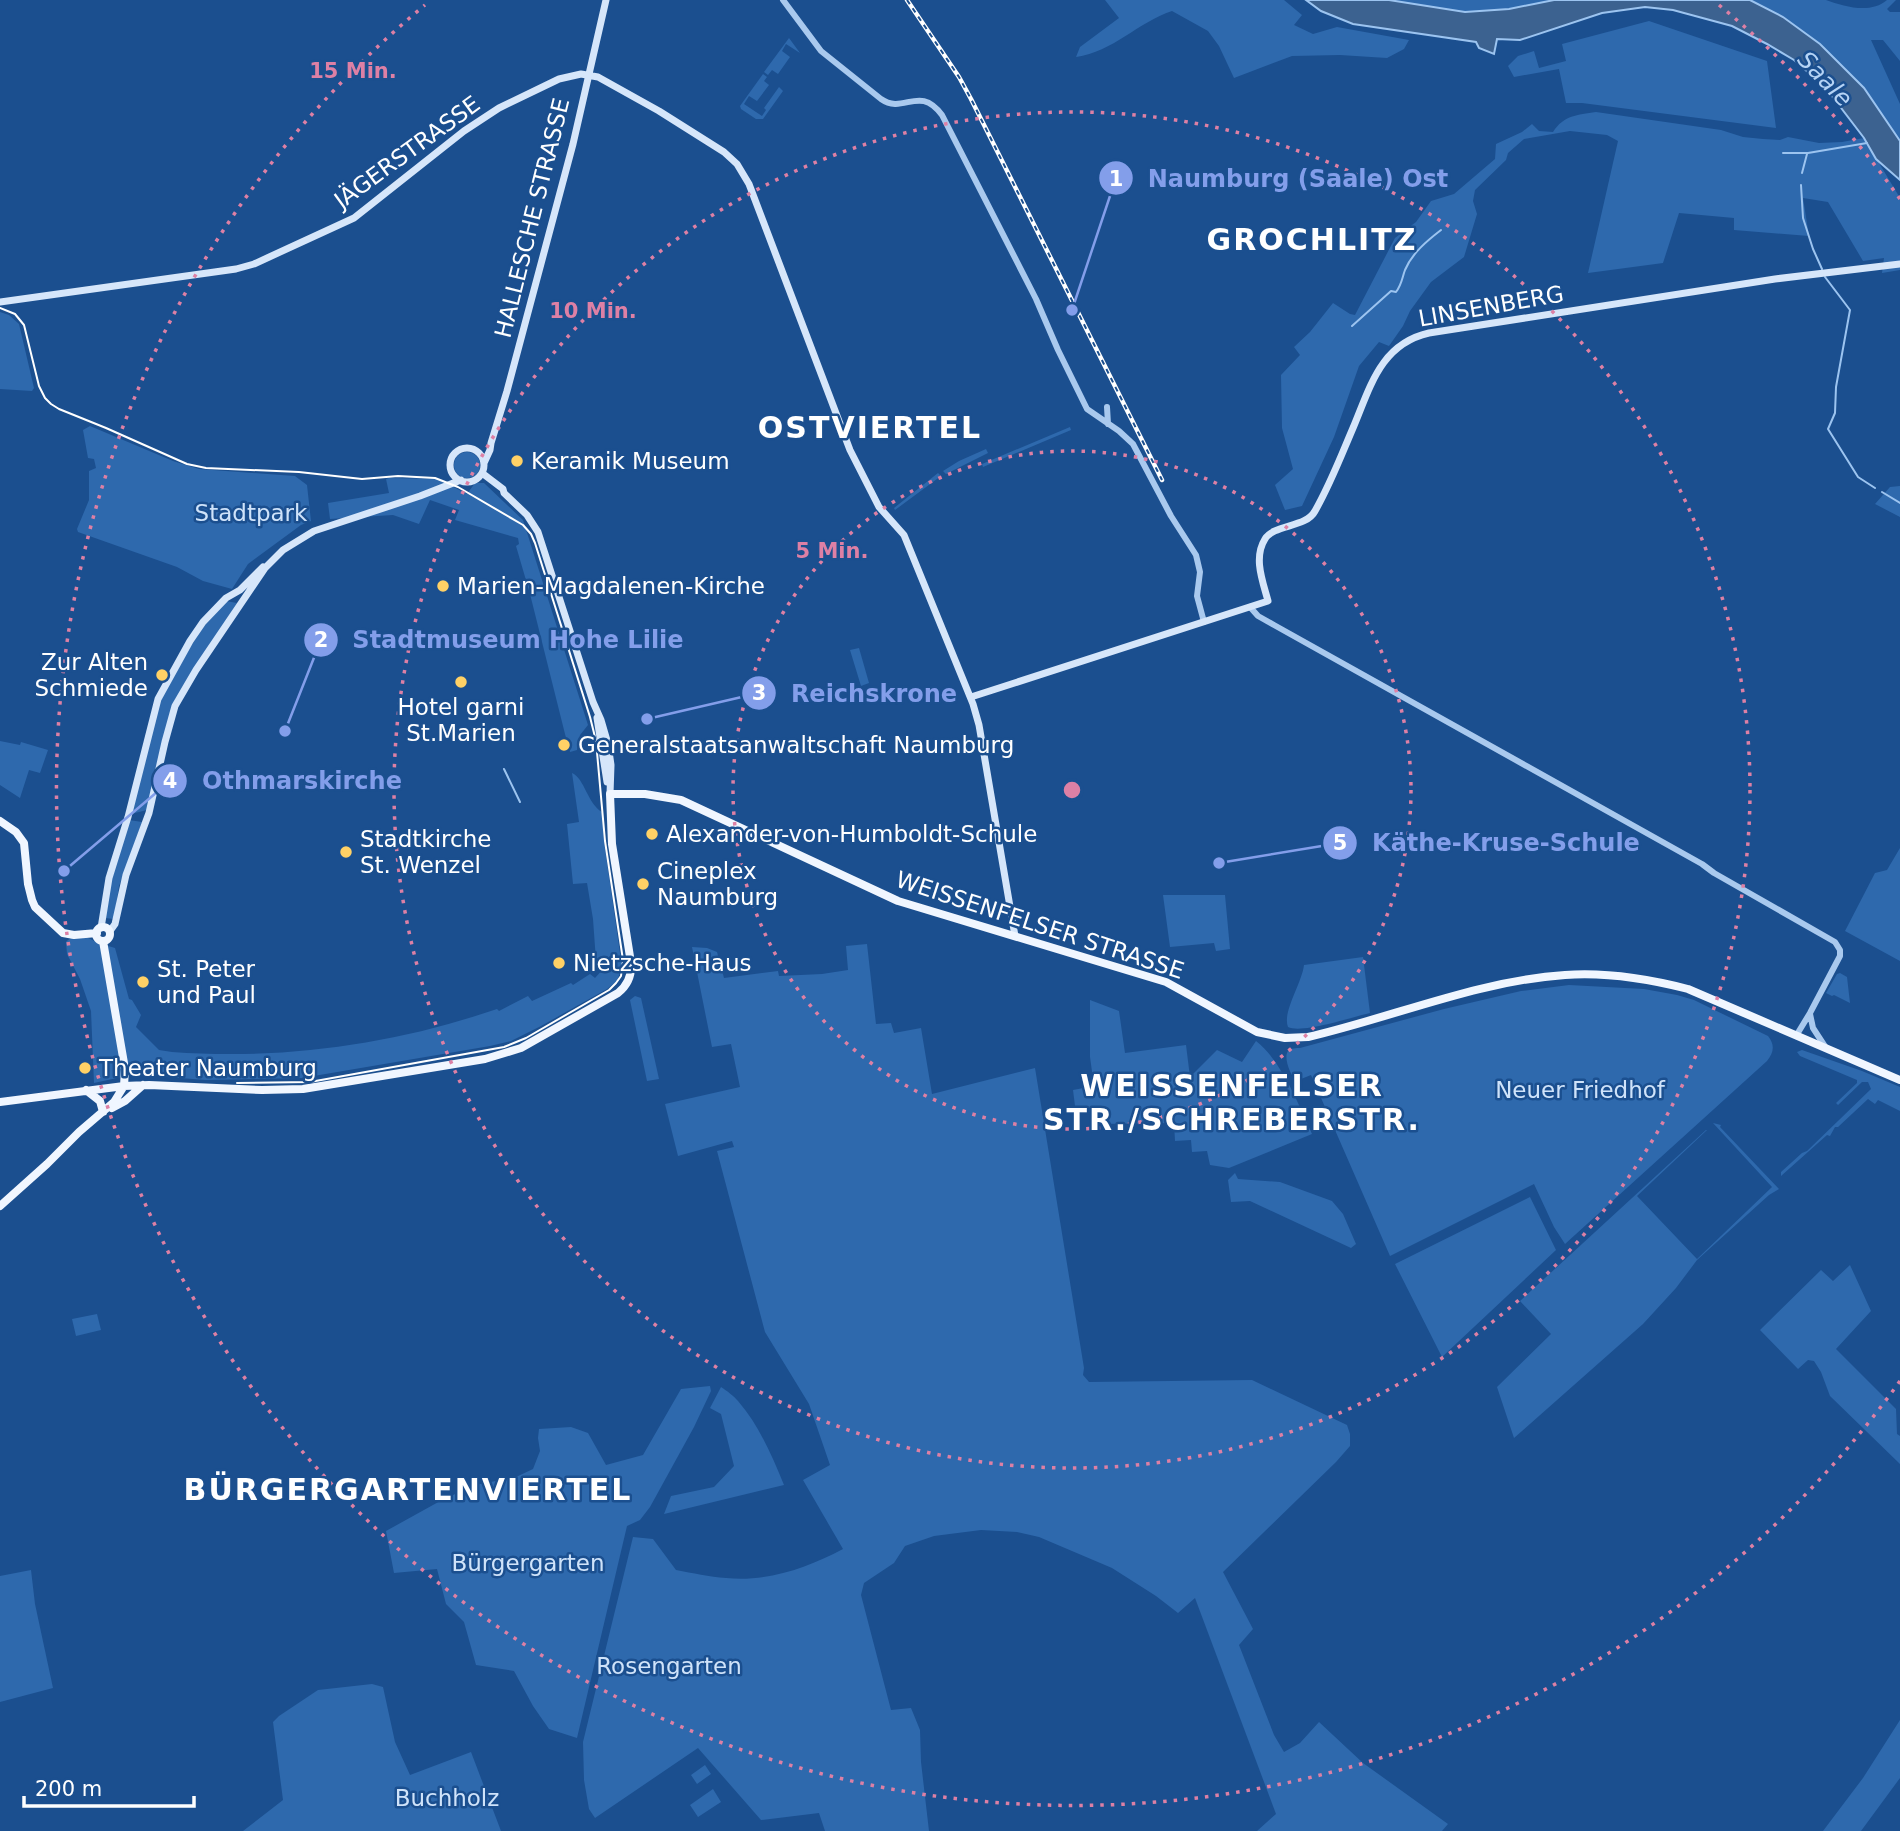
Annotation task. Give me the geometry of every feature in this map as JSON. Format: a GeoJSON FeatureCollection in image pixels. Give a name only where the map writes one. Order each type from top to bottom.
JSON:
{"type":"FeatureCollection","features":[{"type":"Feature","properties":{"kind":"main road","name":"HALLESCHE STRASSE"},"geometry":{"type":"LineString","coordinates":[[484,463],[491,450],[508,391],[573,144],[606,0]]}},
{"type":"Feature","properties":{"kind":"main road"},"geometry":{"type":"LineString","coordinates":[[588,75],[598,77],[659,111],[724,152],[737,164],[749,184],[850,450],[883,513],[904,534],[971,697],[979,725],[1015,936]]}},
{"type":"Feature","properties":{"kind":"main road","name":"JÄGERSTRASSE"},"geometry":{"type":"LineString","coordinates":[[0,302],[251,265],[354,218],[464,131],[499,108],[559,79],[588,75]]}},
{"type":"Feature","properties":{"kind":"main road","name":"LINSENBERG"},"geometry":{"type":"LineString","coordinates":[[1250,607],[1268,601],[1259,562],[1265,538],[1313,515],[1334,474],[1374,375],[1406,341],[1429,333],[1900,264]]}},
{"type":"Feature","properties":{"kind":"main road"},"geometry":{"type":"LineString","coordinates":[[476,450],[491,443]]}},
{"type":"Feature","properties":{"kind":"main road"},"geometry":{"type":"LineString","coordinates":[[0,821],[16,832],[24,843],[33,904],[63,933],[74,935],[102,931],[115,924],[126,875],[149,813],[175,706],[245,598],[259,570],[290,545],[314,531],[452,485],[460,480],[473,480],[482,473],[484,463],[476,450],[467,448],[456,453],[451,461],[451,479],[444,486]]}},
{"type":"Feature","properties":{"kind":"main road"},"geometry":{"type":"LineString","coordinates":[[453,472],[460,480]]}},
{"type":"Feature","properties":{"kind":"main road"},"geometry":{"type":"LineString","coordinates":[[0,1102],[146,1085],[286,1090],[319,1087],[485,1059],[516,1050],[618,993],[629,981],[631,963],[612,844],[611,765],[608,744],[538,533],[527,515],[504,493],[501,486],[482,473]]}},
{"type":"Feature","properties":{"kind":"main road"},"geometry":{"type":"LineString","coordinates":[[0,1206],[116,1100],[124,1086],[125,1069],[103,941],[98,938],[102,931],[109,878],[159,699],[203,622],[226,598],[250,584]]}},
{"type":"Feature","properties":{"kind":"main road"},"geometry":{"type":"LineString","coordinates":[[237,592],[243,593],[245,598]]}},
{"type":"Feature","properties":{"kind":"main road"},"geometry":{"type":"LineString","coordinates":[[971,697],[1250,607]]}},
{"type":"Feature","properties":{"kind":"main road","name":"WEISSENFELSER STRASSE"},"geometry":{"type":"LineString","coordinates":[[610,794],[645,794],[681,800],[898,901],[1166,982],[1251,1029],[1280,1037],[1317,1035],[1462,994],[1540,978],[1566,975],[1614,976],[1688,989],[1900,1080]]}},
{"type":"Feature","properties":{"kind":"main road"},"geometry":{"type":"LineString","coordinates":[[125,1069],[146,1085]]}},
{"type":"Feature","properties":{"kind":"main road"},"geometry":{"type":"LineString","coordinates":[[103,1112],[125,1101],[146,1085]]}},
{"type":"Feature","properties":{"kind":"main road"},"geometry":{"type":"LineString","coordinates":[[86,1090],[100,1101],[103,1112]]}},
{"type":"Feature","properties":{"kind":"street"},"geometry":{"type":"LineString","coordinates":[[783,0],[821,51],[885,102],[895,104],[926,101],[942,116],[1036,299],[1085,405],[1133,444],[1171,516],[1196,555],[1200,572],[1197,596],[1204,622]]}},
{"type":"Feature","properties":{"kind":"street"},"geometry":{"type":"LineString","coordinates":[[1107,407],[1108,424]]}},
{"type":"Feature","properties":{"kind":"street"},"geometry":{"type":"LineString","coordinates":[[1250,607],[1258,616],[1273,625],[1702,864],[1832,940],[1839,947],[1840,956],[1796,1036]]}},
{"type":"Feature","properties":{"kind":"street"},"geometry":{"type":"LineString","coordinates":[[1810,1013],[1815,1032],[1827,1049]]}},
{"type":"Feature","properties":{"kind":"green space"},"geometry":{"type":"Polygon","coordinates":[[[1105,0],[1284,0],[1302,15],[1294,25],[1313,34],[1337,27],[1409,40],[1404,49],[1387,58],[1292,56],[1234,78],[1219,46],[1208,31],[1172,11],[1102,49],[1076,57],[1080,47],[1119,18],[1105,0]]]}},
{"type":"Feature","properties":{"kind":"green space"},"geometry":{"type":"Polygon","coordinates":[[[1389,0],[1554,0],[1509,9],[1465,12],[1389,0]]]}},
{"type":"Feature","properties":{"kind":"green space"},"geometry":{"type":"Polygon","coordinates":[[[1750,0],[1826,0],[1849,7],[1866,8],[1887,0],[1896,0],[1887,9],[1890,12],[1900,12],[1900,61],[1883,40],[1871,40],[1900,104],[1900,141],[1820,44],[1783,17],[1750,0]]]}},
{"type":"Feature","properties":{"kind":"green space"},"geometry":{"type":"Polygon","coordinates":[[[1649,21],[1767,61],[1776,128],[1566,103],[1559,69],[1514,77],[1508,66],[1518,56],[1534,51],[1539,68],[1566,61],[1562,44],[1649,21]]]}},
{"type":"Feature","properties":{"kind":"green space"},"geometry":{"type":"Polygon","coordinates":[[[789,38],[800,53],[786,44],[782,51],[790,57],[778,74],[772,70],[768,75],[764,72],[789,38]]]}},
{"type":"Feature","properties":{"kind":"green space"},"geometry":{"type":"Polygon","coordinates":[[[763,74],[767,77],[764,81],[769,85],[757,101],[749,96],[744,104],[762,116],[766,110],[764,108],[779,87],[783,91],[763,119],[756,119],[740,106],[763,74]]]}},
{"type":"Feature","properties":{"kind":"green space"},"geometry":{"type":"Polygon","coordinates":[[[1596,112],[1721,130],[1743,137],[1763,139],[1780,140],[1788,137],[1819,143],[1864,138],[1900,198],[1900,270],[1882,273],[1884,258],[1863,261],[1828,202],[1803,198],[1809,236],[1734,230],[1734,218],[1679,213],[1663,263],[1588,273],[1618,141],[1607,135],[1570,131],[1524,139],[1475,190],[1473,201],[1477,214],[1464,257],[1431,282],[1389,346],[1379,342],[1359,366],[1334,437],[1302,506],[1285,510],[1275,485],[1293,469],[1282,428],[1281,375],[1300,355],[1294,347],[1333,303],[1355,315],[1395,238],[1416,222],[1431,201],[1454,194],[1495,159],[1496,144],[1522,132],[1532,124],[1539,131],[1553,132],[1566,119],[1596,112]]]}},
{"type":"Feature","properties":{"kind":"green space"},"geometry":{"type":"Polygon","coordinates":[[[0,312],[9,315],[19,324],[34,388],[32,391],[0,389],[0,312]]]}},
{"type":"Feature","properties":{"kind":"green space","name":"Stadtpark"},"geometry":{"type":"Polygon","coordinates":[[[90,426],[199,469],[295,476],[307,485],[311,521],[301,525],[248,564],[232,589],[203,581],[177,567],[78,532],[89,500],[89,471],[96,468],[94,459],[88,458],[83,430],[90,426]]]}},
{"type":"Feature","properties":{"kind":"green space"},"geometry":{"type":"Polygon","coordinates":[[[1070,427],[1071,430],[983,467],[982,464],[1070,427]]]}},
{"type":"Feature","properties":{"kind":"green space"},"geometry":{"type":"Polygon","coordinates":[[[986,449],[988,453],[946,474],[943,471],[959,461],[986,449]]]}},
{"type":"Feature","properties":{"kind":"green space"},"geometry":{"type":"Polygon","coordinates":[[[467,452],[477,455],[480,465],[477,475],[467,478],[457,475],[454,465],[457,455],[467,452]]]}},
{"type":"Feature","properties":{"kind":"green space"},"geometry":{"type":"Polygon","coordinates":[[[938,473],[941,476],[895,510],[894,508],[938,473]]]}},
{"type":"Feature","properties":{"kind":"green space"},"geometry":{"type":"Polygon","coordinates":[[[386,479],[438,479],[467,494],[475,483],[484,483],[523,520],[588,725],[580,735],[577,750],[570,752],[516,546],[519,544],[518,538],[455,520],[459,510],[430,500],[419,524],[393,515],[330,519],[328,503],[389,493],[386,479]]]}},
{"type":"Feature","properties":{"kind":"green space"},"geometry":{"type":"Polygon","coordinates":[[[1900,486],[1900,517],[1875,504],[1890,487],[1900,486]]]}},
{"type":"Feature","properties":{"kind":"green space"},"geometry":{"type":"Polygon","coordinates":[[[226,601],[237,603],[176,698],[147,810],[131,814],[159,703],[204,626],[226,601]]]}},
{"type":"Feature","properties":{"kind":"green space"},"geometry":{"type":"Polygon","coordinates":[[[859,648],[869,683],[861,686],[850,650],[859,648]]]}},
{"type":"Feature","properties":{"kind":"green space"},"geometry":{"type":"Polygon","coordinates":[[[0,741],[20,745],[21,742],[48,750],[40,773],[29,770],[20,798],[0,785],[0,741]]]}},
{"type":"Feature","properties":{"kind":"green space"},"geometry":{"type":"Polygon","coordinates":[[[572,773],[602,812],[622,967],[617,981],[607,989],[511,1041],[490,1046],[302,1078],[206,1080],[140,1073],[94,1083],[91,1011],[80,979],[67,954],[66,942],[78,936],[115,948],[129,999],[141,1015],[136,1027],[159,1050],[172,1052],[254,1054],[377,1041],[457,1022],[497,1009],[499,1011],[528,996],[532,1001],[571,983],[573,985],[590,974],[595,978],[604,968],[596,961],[587,883],[573,884],[567,824],[579,822],[572,773]]]}},
{"type":"Feature","properties":{"kind":"green space"},"geometry":{"type":"Polygon","coordinates":[[[129,820],[142,822],[119,886],[114,919],[105,918],[111,879],[129,820]]]}},
{"type":"Feature","properties":{"kind":"green space"},"geometry":{"type":"Polygon","coordinates":[[[1900,848],[1900,961],[1845,931],[1875,873],[1887,870],[1900,848]]]}},
{"type":"Feature","properties":{"kind":"green space"},"geometry":{"type":"Polygon","coordinates":[[[1163,895],[1225,895],[1230,949],[1216,951],[1214,943],[1170,947],[1163,895]]]}},
{"type":"Feature","properties":{"kind":"green space","name":"Rosengarten"},"geometry":{"type":"Polygon","coordinates":[[[867,944],[876,1024],[891,1023],[894,1033],[921,1028],[932,1094],[1035,1068],[1083,1375],[1089,1382],[1252,1380],[1347,1425],[1350,1446],[1223,1572],[1253,1629],[1239,1645],[1274,1735],[1284,1752],[1300,1743],[1319,1722],[1363,1763],[1448,1824],[1442,1831],[1257,1831],[1276,1814],[1195,1598],[1178,1613],[1112,1568],[1039,1537],[1017,1532],[981,1530],[934,1536],[905,1546],[894,1563],[864,1583],[861,1595],[891,1710],[911,1708],[920,1730],[929,1831],[825,1831],[819,1813],[761,1820],[698,1748],[595,1818],[589,1809],[584,1780],[583,1742],[633,1537],[653,1539],[676,1570],[742,1579],[787,1572],[843,1549],[803,1480],[830,1465],[809,1404],[765,1332],[717,1151],[734,1147],[732,1141],[678,1156],[665,1104],[740,1087],[731,1044],[712,1047],[692,947],[717,952],[724,978],[778,971],[779,976],[848,970],[846,946],[867,944]]]}},
{"type":"Feature","properties":{"kind":"green space"},"geometry":{"type":"Polygon","coordinates":[[[1363,957],[1370,1013],[1315,1027],[1288,1027],[1290,1006],[1304,965],[1363,957]]]}},
{"type":"Feature","properties":{"kind":"green space"},"geometry":{"type":"Polygon","coordinates":[[[1840,973],[1847,977],[1850,1003],[1826,993],[1840,973]]]}},
{"type":"Feature","properties":{"kind":"green space","name":"Neuer Friedhof"},"geometry":{"type":"Polygon","coordinates":[[[1569,985],[1644,989],[1694,1000],[1768,1036],[1773,1045],[1772,1052],[1767,1061],[1565,1244],[1534,1184],[1390,1256],[1311,1075],[1296,1081],[1287,1062],[1288,1051],[1444,1009],[1521,991],[1569,985]]]}},
{"type":"Feature","properties":{"kind":"green space"},"geometry":{"type":"Polygon","coordinates":[[[635,996],[641,998],[659,1079],[647,1081],[630,1000],[635,996]]]}},
{"type":"Feature","properties":{"kind":"green space"},"geometry":{"type":"Polygon","coordinates":[[[1090,1000],[1119,1011],[1125,1053],[1186,1045],[1190,1077],[1217,1050],[1242,1062],[1256,1041],[1281,1071],[1312,1134],[1229,1168],[1210,1165],[1207,1151],[1192,1152],[1191,1140],[1175,1141],[1174,1123],[1100,1124],[1098,1111],[1076,1114],[1073,1090],[1094,1086],[1090,1057],[1090,1000]]]}},
{"type":"Feature","properties":{"kind":"green space"},"geometry":{"type":"Polygon","coordinates":[[[1802,1050],[1900,1087],[1900,1111],[1878,1100],[1875,1104],[1868,1099],[1835,1127],[1830,1136],[1827,1135],[1781,1176],[1781,1172],[1807,1151],[1871,1089],[1868,1082],[1862,1082],[1838,1105],[1836,1103],[1857,1080],[1800,1056],[1797,1052],[1802,1050]]]}},
{"type":"Feature","properties":{"kind":"green space"},"geometry":{"type":"Polygon","coordinates":[[[1713,1123],[1721,1125],[1779,1189],[1697,1260],[1643,1324],[1514,1438],[1497,1387],[1551,1334],[1520,1301],[1706,1130],[1637,1196],[1697,1259],[1772,1187],[1713,1123]]]}},
{"type":"Feature","properties":{"kind":"green space"},"geometry":{"type":"Polygon","coordinates":[[[1235,1173],[1238,1179],[1280,1182],[1332,1201],[1343,1214],[1356,1244],[1351,1248],[1250,1201],[1231,1202],[1228,1180],[1235,1173]]]}},
{"type":"Feature","properties":{"kind":"green space"},"geometry":{"type":"Polygon","coordinates":[[[1530,1197],[1556,1250],[1442,1357],[1395,1264],[1530,1197]]]}},
{"type":"Feature","properties":{"kind":"green space"},"geometry":{"type":"Polygon","coordinates":[[[1850,1265],[1871,1311],[1836,1349],[1896,1409],[1900,1464],[1830,1396],[1814,1361],[1808,1360],[1798,1369],[1760,1330],[1821,1270],[1833,1281],[1850,1265]]]}},
{"type":"Feature","properties":{"kind":"green space"},"geometry":{"type":"Polygon","coordinates":[[[97,1314],[101,1330],[76,1336],[72,1319],[97,1314]]]}},
{"type":"Feature","properties":{"kind":"green space","name":"Bürgergarten"},"geometry":{"type":"Polygon","coordinates":[[[710,1386],[711,1391],[694,1427],[650,1507],[640,1520],[627,1526],[577,1738],[549,1729],[514,1671],[476,1665],[464,1622],[446,1604],[437,1569],[394,1573],[386,1531],[475,1485],[516,1477],[533,1469],[540,1451],[539,1429],[571,1427],[588,1433],[606,1465],[643,1455],[681,1389],[710,1386]]]}},
{"type":"Feature","properties":{"kind":"green space"},"geometry":{"type":"Polygon","coordinates":[[[721,1387],[736,1399],[759,1430],[784,1485],[664,1514],[671,1496],[714,1487],[734,1466],[721,1414],[710,1408],[721,1387]]]}},
{"type":"Feature","properties":{"kind":"green space"},"geometry":{"type":"Polygon","coordinates":[[[31,1570],[35,1604],[53,1688],[0,1702],[0,1576],[31,1570]]]}},
{"type":"Feature","properties":{"kind":"green space","name":"Buchholz"},"geometry":{"type":"Polygon","coordinates":[[[372,1684],[383,1687],[395,1742],[410,1775],[471,1752],[501,1831],[243,1831],[283,1800],[273,1722],[318,1690],[372,1684]]]}},
{"type":"Feature","properties":{"kind":"green space"},"geometry":{"type":"Polygon","coordinates":[[[1900,1720],[1900,1778],[1861,1831],[1823,1831],[1863,1778],[1900,1720]]]}},
{"type":"Feature","properties":{"kind":"green space"},"geometry":{"type":"Polygon","coordinates":[[[705,1765],[711,1774],[697,1784],[691,1775],[705,1765]]]}},
{"type":"Feature","properties":{"kind":"green space"},"geometry":{"type":"Polygon","coordinates":[[[713,1789],[721,1802],[698,1817],[690,1805],[713,1789]]]}},
{"type":"Feature","properties":{"kind":"water","name":"Saale"},"geometry":{"type":"Polygon","coordinates":[[[1306,0],[1389,0],[1465,12],[1509,9],[1554,0],[1750,0],[1783,17],[1820,44],[1864,88],[1900,141],[1900,180],[1876,159],[1864,138],[1825,87],[1794,60],[1732,26],[1673,10],[1645,7],[1602,13],[1520,40],[1497,39],[1494,54],[1479,48],[1476,42],[1353,24],[1321,11],[1306,0]]]}},
{"type":"Feature","properties":{"kind":"waterway"},"geometry":{"type":"LineString","coordinates":[[1783,153],[1808,153],[1867,143]]}},
{"type":"Feature","properties":{"kind":"waterway"},"geometry":{"type":"LineString","coordinates":[[1802,173],[1807,154]]}},
{"type":"Feature","properties":{"kind":"waterway"},"geometry":{"type":"LineString","coordinates":[[1801,185],[1803,218],[1822,269]]}},
{"type":"Feature","properties":{"kind":"waterway"},"geometry":{"type":"LineString","coordinates":[[1352,326],[1391,291],[1396,292],[1412,258],[1441,230]]}},
{"type":"Feature","properties":{"kind":"waterway"},"geometry":{"type":"LineString","coordinates":[[1825,277],[1850,310],[1836,387],[1835,413],[1828,429],[1858,477],[1875,488]]}},
{"type":"Feature","properties":{"kind":"waterway"},"geometry":{"type":"LineString","coordinates":[[1882,492],[1900,503]]}},
{"type":"Feature","properties":{"kind":"waterway"},"geometry":{"type":"LineString","coordinates":[[504,769],[520,802]]}},
{"type":"Feature","properties":{"kind":"tram line"},"geometry":{"type":"LineString","coordinates":[[0,308],[15,314],[24,325],[39,386],[51,404],[187,464],[206,468],[299,472],[362,479],[398,476],[435,478],[458,487],[523,525],[535,543],[590,717],[596,741],[605,841],[623,960],[621,976],[616,983],[609,990],[526,1038],[504,1047],[310,1082],[237,1083]]}},
{"type":"Feature","properties":{"kind":"railway"},"geometry":{"type":"LineString","coordinates":[[907,0],[971,99],[1162,480]]}},
{"type":"Feature","properties":{"kind":"place","name":"Naumburg (Saale) Ost"},"geometry":{"type":"Point","coordinates":[1072,310]}},
{"type":"Feature","properties":{"kind":"place","name":"Keramik Museum"},"geometry":{"type":"Point","coordinates":[517,461]}},
{"type":"Feature","properties":{"kind":"place","name":"Marien-Magdalenen-Kirche"},"geometry":{"type":"Point","coordinates":[443,586]}},
{"type":"Feature","properties":{"kind":"place","name":"Zur Alten Schmiede"},"geometry":{"type":"Point","coordinates":[162,675]}},
{"type":"Feature","properties":{"kind":"place","name":"Hotel garni St.Marien"},"geometry":{"type":"Point","coordinates":[461,682]}},
{"type":"Feature","properties":{"kind":"place","name":"Reichskrone"},"geometry":{"type":"Point","coordinates":[647,719]}},
{"type":"Feature","properties":{"kind":"place","name":"Stadtmuseum Hohe Lilie"},"geometry":{"type":"Point","coordinates":[285,731]}},
{"type":"Feature","properties":{"kind":"place","name":"Generalstaatsanwaltschaft Naumburg"},"geometry":{"type":"Point","coordinates":[564,745]}},
{"type":"Feature","properties":{"kind":"place","name":"Alexander-von-Humboldt-Schule"},"geometry":{"type":"Point","coordinates":[652,834]}},
{"type":"Feature","properties":{"kind":"place","name":"Stadtkirche St. Wenzel"},"geometry":{"type":"Point","coordinates":[346,852]}},
{"type":"Feature","properties":{"kind":"place","name":"Käthe-Kruse-Schule"},"geometry":{"type":"Point","coordinates":[1219,863]}},
{"type":"Feature","properties":{"kind":"place","name":"Othmarskirche"},"geometry":{"type":"Point","coordinates":[64,871]}},
{"type":"Feature","properties":{"kind":"place","name":"Cineplex Naumburg"},"geometry":{"type":"Point","coordinates":[643,884]}},
{"type":"Feature","properties":{"kind":"place","name":"Nietzsche-Haus"},"geometry":{"type":"Point","coordinates":[559,963]}},
{"type":"Feature","properties":{"kind":"place","name":"St. Peter und Paul"},"geometry":{"type":"Point","coordinates":[143,982]}},
{"type":"Feature","properties":{"kind":"place","name":"Theater Naumburg"},"geometry":{"type":"Point","coordinates":[85,1068]}},
{"type":"Feature","properties":{"kind":"district","name":"GROCHLITZ"},"geometry":{"type":"Point","coordinates":[1312,240]}},
{"type":"Feature","properties":{"kind":"district","name":"OSTVIERTEL"},"geometry":{"type":"Point","coordinates":[870,428]}},
{"type":"Feature","properties":{"kind":"district","name":"WEISSENFELSER STR./SCHREBERSTR."},"geometry":{"type":"Point","coordinates":[1232,1103]}},
{"type":"Feature","properties":{"kind":"district","name":"BÜRGERGARTENVIERTEL"},"geometry":{"type":"Point","coordinates":[408,1490]}}]}
